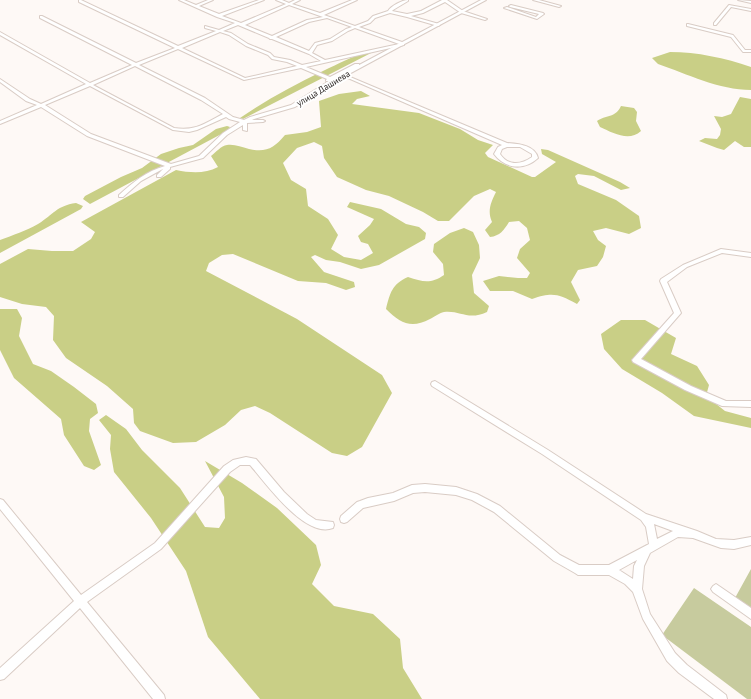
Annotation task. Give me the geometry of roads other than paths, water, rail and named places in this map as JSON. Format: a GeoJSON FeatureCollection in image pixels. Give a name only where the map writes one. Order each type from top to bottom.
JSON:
{"type":"FeatureCollection","features":[{"type":"Feature","properties":{"kind":"street"},"geometry":{"type":"LineString","coordinates":[[181,0],[310,53],[324,61]]}},
{"type":"Feature","properties":{"kind":"street"},"geometry":{"type":"LineString","coordinates":[[196,6],[211,0]]}},
{"type":"Feature","properties":{"kind":"street"},"geometry":{"type":"LineString","coordinates":[[218,16],[262,0]]}},
{"type":"Feature","properties":{"kind":"street"},"geometry":{"type":"LineString","coordinates":[[278,0],[403,44]]}},
{"type":"Feature","properties":{"kind":"street"},"geometry":{"type":"LineString","coordinates":[[0,123],[177,47],[291,4],[297,0]]}},
{"type":"Feature","properties":{"kind":"street"},"geometry":{"type":"LineString","coordinates":[[320,15],[354,0]]}},
{"type":"Feature","properties":{"kind":"street"},"geometry":{"type":"LineString","coordinates":[[390,12],[391,9],[406,2],[406,0]]}},
{"type":"Feature","properties":{"kind":"street"},"geometry":{"type":"LineString","coordinates":[[409,15],[422,12],[445,0],[462,12],[486,19]]}},
{"type":"Feature","properties":{"kind":"street","name":"улица Дашиева"},"geometry":{"type":"LineString","coordinates":[[121,196],[139,180],[159,169],[201,157],[225,134],[252,118],[293,106],[316,86],[343,75],[484,0]]}},
{"type":"Feature","properties":{"kind":"street"},"geometry":{"type":"LineString","coordinates":[[535,0],[559,6]]}},
{"type":"Feature","properties":{"kind":"street"},"geometry":{"type":"LineString","coordinates":[[740,0],[751,2]]}},
{"type":"Feature","properties":{"kind":"street"},"geometry":{"type":"LineString","coordinates":[[80,1],[244,79],[403,44]]}},
{"type":"Feature","properties":{"kind":"street"},"geometry":{"type":"LineString","coordinates":[[506,8],[538,18],[542,14],[511,6]]}},
{"type":"Feature","properties":{"kind":"street"},"geometry":{"type":"LineString","coordinates":[[715,24],[730,6],[751,10]]}},
{"type":"Feature","properties":{"kind":"street"},"geometry":{"type":"LineString","coordinates":[[310,53],[316,44],[331,40],[347,30],[369,22],[374,17],[390,12],[409,15],[422,21],[438,25]]}},
{"type":"Feature","properties":{"kind":"street"},"geometry":{"type":"LineString","coordinates":[[41,17],[203,99],[225,115],[245,122],[263,121]]}},
{"type":"Feature","properties":{"kind":"street"},"geometry":{"type":"LineString","coordinates":[[271,38],[308,21],[329,18]]}},
{"type":"Feature","properties":{"kind":"street"},"geometry":{"type":"LineString","coordinates":[[688,25],[732,36],[744,51],[751,51]]}},
{"type":"Feature","properties":{"kind":"street"},"geometry":{"type":"LineString","coordinates":[[206,27],[230,34],[247,45],[269,54],[273,58],[288,61],[332,80],[357,65]]}},
{"type":"Feature","properties":{"kind":"street"},"geometry":{"type":"LineString","coordinates":[[0,33],[89,84],[173,129],[188,132],[193,131],[225,115]]}},
{"type":"Feature","properties":{"kind":"street"},"geometry":{"type":"LineString","coordinates":[[343,75],[506,145],[527,147],[534,153],[535,158],[529,163],[520,165],[509,164],[501,160],[497,154],[500,148],[506,145]]}},
{"type":"Feature","properties":{"kind":"street"},"geometry":{"type":"LineString","coordinates":[[0,80],[28,100],[42,105],[89,135],[171,166],[159,176]]}},
{"type":"Feature","properties":{"kind":"street"},"geometry":{"type":"LineString","coordinates":[[245,122],[245,130]]}},
{"type":"Feature","properties":{"kind":"street"},"geometry":{"type":"LineString","coordinates":[[751,254],[721,251],[685,266],[663,281],[678,313],[636,360],[688,388],[725,404],[751,404]]}},
{"type":"Feature","properties":{"kind":"street"},"geometry":{"type":"LineString","coordinates":[[435,384],[545,452],[644,517],[684,532]]}},
{"type":"Feature","properties":{"kind":"street"},"geometry":{"type":"LineString","coordinates":[[0,675],[81,601],[158,546],[227,469],[236,462],[242,460],[253,462],[295,509],[312,523],[330,525]]}},
{"type":"Feature","properties":{"kind":"street"},"geometry":{"type":"LineString","coordinates":[[344,519],[360,505],[394,497],[412,489],[425,488],[456,491],[474,496],[497,509],[557,558],[578,570],[610,570],[677,533],[691,532],[716,543],[730,545],[751,541]]}},
{"type":"Feature","properties":{"kind":"street"},"geometry":{"type":"LineString","coordinates":[[0,503],[160,699]]}},
{"type":"Feature","properties":{"kind":"street"},"geometry":{"type":"LineString","coordinates":[[644,517],[650,526],[650,548],[639,566],[637,589],[646,616],[671,657],[683,669],[722,699]]}},
{"type":"Feature","properties":{"kind":"street"},"geometry":{"type":"LineString","coordinates":[[610,570],[628,581],[637,589]]}},
{"type":"Feature","properties":{"kind":"street"},"geometry":{"type":"LineString","coordinates":[[716,589],[751,614]]}}]}
